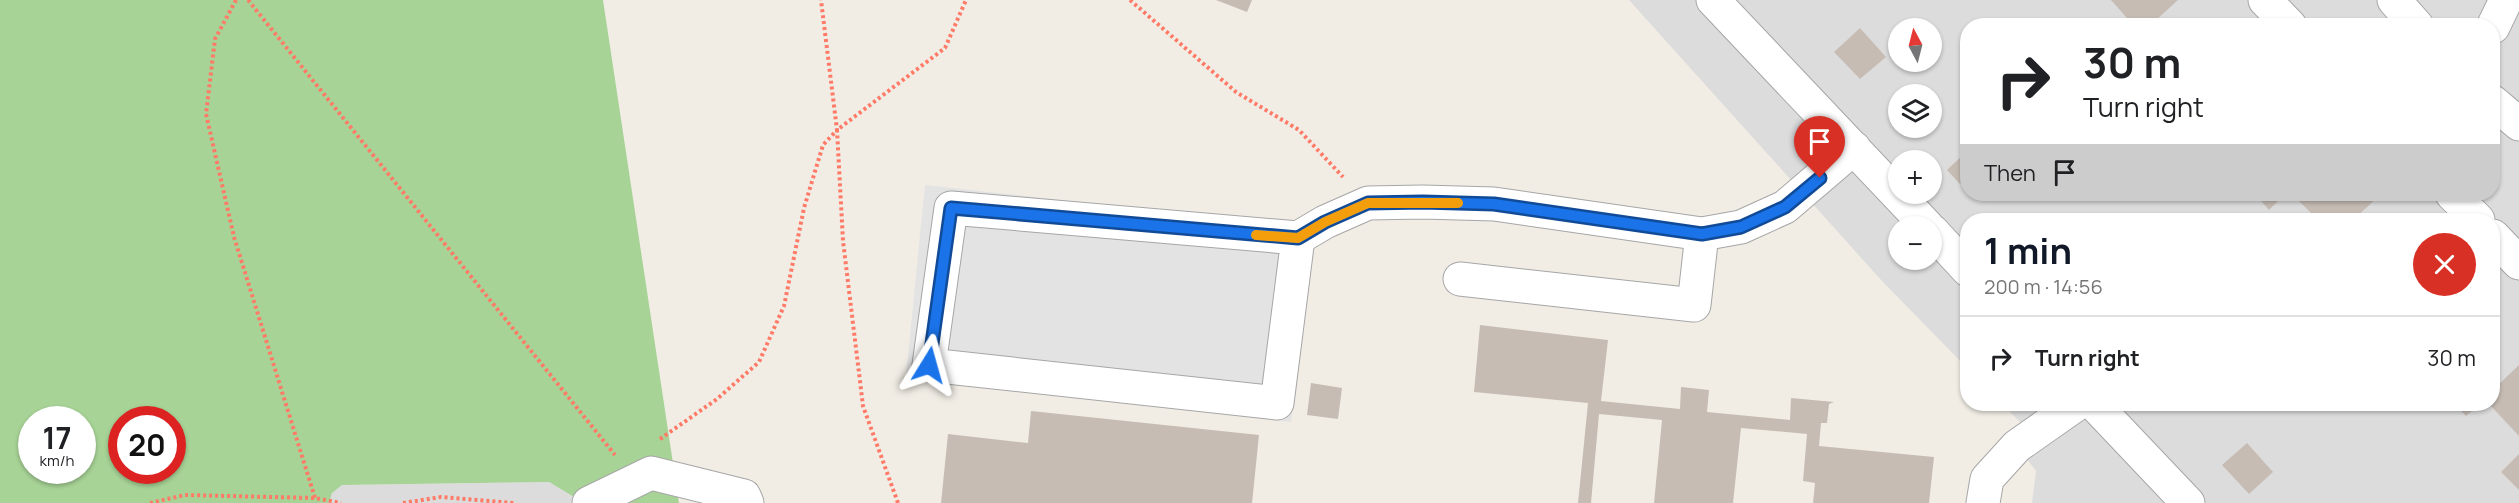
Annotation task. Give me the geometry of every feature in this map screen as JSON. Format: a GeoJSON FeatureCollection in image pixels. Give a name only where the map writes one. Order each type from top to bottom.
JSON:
{"type":"FeatureCollection","features":[{"type":"Feature","properties":{"kind":"street"},"geometry":{"type":"LineString","coordinates":[[1713,0],[1919,216]]}},
{"type":"Feature","properties":{"kind":"street"},"geometry":{"type":"LineString","coordinates":[[2265,0],[2282,18]]}},
{"type":"Feature","properties":{"kind":"street"},"geometry":{"type":"LineString","coordinates":[[2394,0],[2410,18]]}},
{"type":"Feature","properties":{"kind":"street"},"geometry":{"type":"LineString","coordinates":[[2497,18],[2506,0]]}},
{"type":"Feature","properties":{"kind":"street"},"geometry":{"type":"LineString","coordinates":[[2500,108],[2519,124]]}},
{"type":"Feature","properties":{"kind":"street"},"geometry":{"type":"LineString","coordinates":[[1298,238],[1277,403],[929,365],[951,208],[1298,238],[1325,222],[1368,203],[1494,204],[1702,234],[1741,227],[1785,207],[1854,148]]}},
{"type":"Feature","properties":{"kind":"street"},"geometry":{"type":"LineString","coordinates":[[2459,201],[2471,213]]}},
{"type":"Feature","properties":{"kind":"street"},"geometry":{"type":"LineString","coordinates":[[1460,279],[1694,305],[1702,234]]}},
{"type":"Feature","properties":{"kind":"street"},"geometry":{"type":"LineString","coordinates":[[1942,242],[1960,261]]}},
{"type":"Feature","properties":{"kind":"street"},"geometry":{"type":"LineString","coordinates":[[2500,243],[2519,263]]}},
{"type":"Feature","properties":{"kind":"street"},"geometry":{"type":"LineString","coordinates":[[1983,503],[1987,479],[2017,446],[2067,411]]}},
{"type":"Feature","properties":{"kind":"street"},"geometry":{"type":"LineString","coordinates":[[2101,411],[2188,503]]}},
{"type":"Feature","properties":{"kind":"street"},"geometry":{"type":"LineString","coordinates":[[589,503],[651,473],[745,500]]}},
{"type":"Feature","properties":{"kind":"path"},"geometry":{"type":"LineString","coordinates":[[236,0],[215,39],[206,114],[234,237],[315,498]]}},
{"type":"Feature","properties":{"kind":"path"},"geometry":{"type":"LineString","coordinates":[[248,0],[615,455]]}},
{"type":"Feature","properties":{"kind":"path"},"geometry":{"type":"LineString","coordinates":[[821,0],[837,130],[843,241],[863,406],[898,503]]}},
{"type":"Feature","properties":{"kind":"path"},"geometry":{"type":"LineString","coordinates":[[651,445],[717,399],[759,362],[784,306],[804,208],[823,145],[837,130],[945,48],[966,0]]}},
{"type":"Feature","properties":{"kind":"path"},"geometry":{"type":"LineString","coordinates":[[1130,0],[1236,92],[1299,130],[1368,203]]}},
{"type":"Feature","properties":{"kind":"path"},"geometry":{"type":"LineString","coordinates":[[150,503],[185,495],[315,498],[340,503]]}},
{"type":"Feature","properties":{"kind":"path"},"geometry":{"type":"LineString","coordinates":[[403,503],[441,497],[514,503]]}},
{"type":"Feature","properties":{"kind":"shaded area"},"geometry":{"type":"Polygon","coordinates":[[[1629,0],[2519,0],[2519,503],[2032,503],[2036,471],[2017,446],[2023,425],[2009,411],[2500,411],[2500,213],[1960,213],[1960,361],[1882,281],[1629,0]]]}},
{"type":"Feature","properties":{"kind":"shaded area"},"geometry":{"type":"Polygon","coordinates":[[[925,185],[1279,224],[1306,275],[1291,422],[906,376],[925,185]]]}},
{"type":"Feature","properties":{"kind":"shaded area"},"geometry":{"type":"Polygon","coordinates":[[[549,482],[584,503],[329,503],[332,493],[342,485],[549,482]]]}},
{"type":"Feature","properties":{"kind":"green space"},"geometry":{"type":"Polygon","coordinates":[[[0,0],[603,0],[679,503],[584,503],[549,482],[342,485],[332,493],[329,503],[0,503],[0,0]]]}},
{"type":"Feature","properties":{"kind":"building"},"geometry":{"type":"Polygon","coordinates":[[[1216,0],[1252,0],[1247,12],[1216,0]]]}},
{"type":"Feature","properties":{"kind":"building"},"geometry":{"type":"Polygon","coordinates":[[[2111,0],[2178,0],[2158,18],[2127,18],[2111,0]]]}},
{"type":"Feature","properties":{"kind":"building"},"geometry":{"type":"Polygon","coordinates":[[[1860,28],[1886,57],[1860,79],[1834,52],[1860,28]]]}},
{"type":"Feature","properties":{"kind":"building"},"geometry":{"type":"Polygon","coordinates":[[[1960,158],[1960,184],[1947,170],[1960,158]]]}},
{"type":"Feature","properties":{"kind":"building"},"geometry":{"type":"Polygon","coordinates":[[[2261,201],[2278,201],[2269,210],[2261,201]]]}},
{"type":"Feature","properties":{"kind":"building"},"geometry":{"type":"Polygon","coordinates":[[[2299,201],[2374,201],[2361,213],[2311,213],[2299,201]]]}},
{"type":"Feature","properties":{"kind":"building"},"geometry":{"type":"Polygon","coordinates":[[[1480,325],[1608,340],[1601,401],[1680,409],[1681,387],[1709,390],[1707,412],[1790,420],[1791,398],[1834,402],[1829,404],[1827,423],[1821,423],[1819,446],[1934,457],[1929,503],[1813,503],[1815,483],[1803,481],[1807,434],[1741,428],[1733,503],[1654,503],[1662,420],[1599,414],[1591,503],[1578,503],[1588,403],[1474,392],[1480,325]]]}},
{"type":"Feature","properties":{"kind":"building"},"geometry":{"type":"Polygon","coordinates":[[[2519,365],[2519,436],[2496,411],[2500,411],[2500,383],[2519,365]]]}},
{"type":"Feature","properties":{"kind":"building"},"geometry":{"type":"Polygon","coordinates":[[[1311,383],[1342,388],[1338,419],[1307,415],[1311,383]]]}},
{"type":"Feature","properties":{"kind":"building"},"geometry":{"type":"Polygon","coordinates":[[[1031,411],[1259,435],[1252,503],[941,503],[948,434],[1028,443],[1031,411]]]}},
{"type":"Feature","properties":{"kind":"building"},"geometry":{"type":"Polygon","coordinates":[[[2461,411],[2472,411],[2466,416],[2461,411]]]}},
{"type":"Feature","properties":{"kind":"building"},"geometry":{"type":"Polygon","coordinates":[[[2247,443],[2273,472],[2249,494],[2222,465],[2247,443]]]}},
{"type":"Feature","properties":{"kind":"building"},"geometry":{"type":"Polygon","coordinates":[[[2519,454],[2519,490],[2501,472],[2519,454]]]}},
{"type":"Feature","properties":{"kind":"slow traffic"},"geometry":{"type":"LineString","coordinates":[[1256,235],[1298,238],[1325,222],[1368,203],[1458,203]]}},
{"type":"Feature","properties":{"kind":"route"},"geometry":{"type":"LineString","coordinates":[[929,365],[951,208],[1298,238],[1325,222],[1368,203],[1470,203],[1494,204],[1702,234],[1741,227],[1785,207],[1820,178]]}}]}
